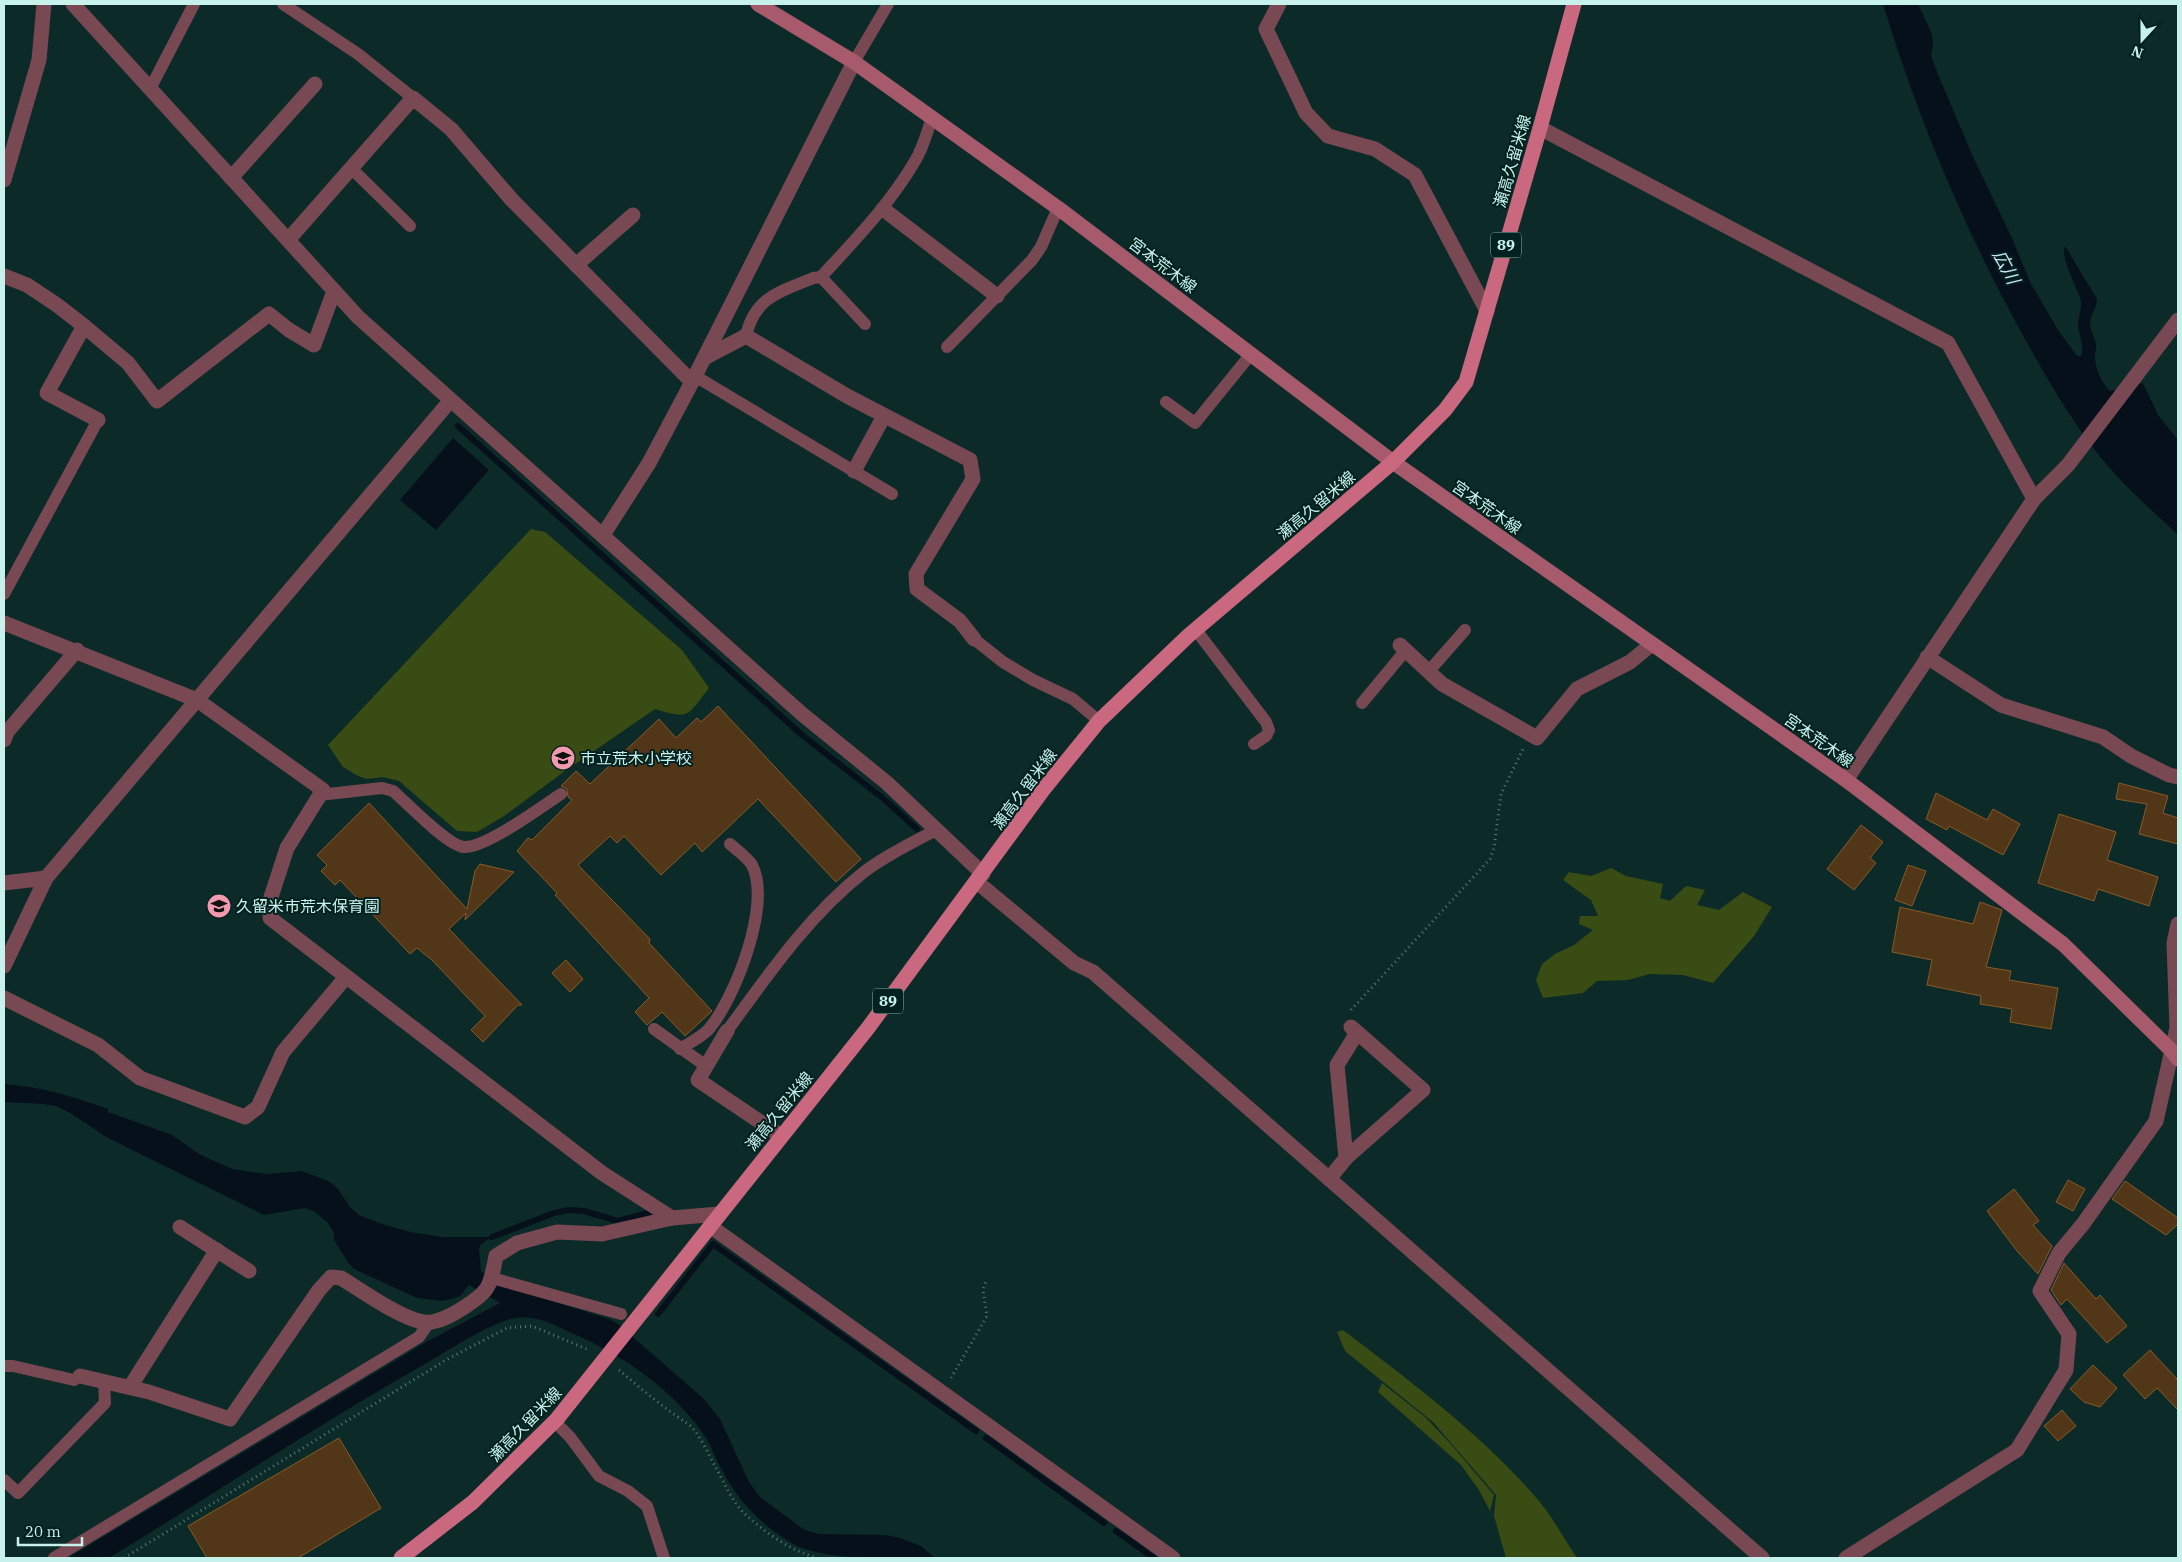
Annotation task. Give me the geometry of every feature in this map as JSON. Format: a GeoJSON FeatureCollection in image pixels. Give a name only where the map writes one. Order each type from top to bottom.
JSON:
{"type":"FeatureCollection","features":[{"type":"Feature","properties":{"kind":"main road","name":"宮本荒木線"},"geometry":{"type":"LineString","coordinates":[[758,4],[854,62],[1058,208],[1393,462],[1846,780],[2063,944],[2175,1055]]}},
{"type":"Feature","properties":{"kind":"main road","name":"瀬高久留米線"},"geometry":{"type":"LineString","coordinates":[[401,1558],[472,1502],[554,1421],[598,1355],[715,1220],[868,1028],[1043,790],[1099,721],[1196,630],[1393,462],[1445,410],[1466,382],[1574,4]]}},
{"type":"Feature","properties":{"kind":"street"},"geometry":{"type":"LineString","coordinates":[[4,180],[39,60],[44,4]]}},
{"type":"Feature","properties":{"kind":"street"},"geometry":{"type":"LineString","coordinates":[[73,4],[358,317],[802,714],[887,783],[936,830],[980,878],[1074,963],[1093,972],[1762,1558]]}},
{"type":"Feature","properties":{"kind":"street"},"geometry":{"type":"LineString","coordinates":[[1279,4],[1266,29],[1306,113],[1328,136],[1375,149],[1415,175],[1487,311]]}},
{"type":"Feature","properties":{"kind":"street"},"geometry":{"type":"LineString","coordinates":[[602,535],[649,463],[694,379],[854,62]]}},
{"type":"Feature","properties":{"kind":"street"},"geometry":{"type":"LineString","coordinates":[[232,178],[315,84]]}},
{"type":"Feature","properties":{"kind":"street"},"geometry":{"type":"LineString","coordinates":[[288,240],[413,98],[450,129],[512,200],[694,379]]}},
{"type":"Feature","properties":{"kind":"street"},"geometry":{"type":"LineString","coordinates":[[1540,128],[1948,343],[2034,499]]}},
{"type":"Feature","properties":{"kind":"street"},"geometry":{"type":"LineString","coordinates":[[882,209],[997,296]]}},
{"type":"Feature","properties":{"kind":"street"},"geometry":{"type":"LineString","coordinates":[[576,265],[633,215]]}},
{"type":"Feature","properties":{"kind":"street"},"geometry":{"type":"LineString","coordinates":[[4,276],[27,286],[57,305],[84,326],[128,363],[157,401],[269,314],[289,330],[314,344],[334,291]]}},
{"type":"Feature","properties":{"kind":"street"},"geometry":{"type":"LineString","coordinates":[[1846,780],[2034,499],[2068,465],[2178,320]]}},
{"type":"Feature","properties":{"kind":"street"},"geometry":{"type":"LineString","coordinates":[[84,326],[47,393],[98,420]]}},
{"type":"Feature","properties":{"kind":"street"},"geometry":{"type":"LineString","coordinates":[[704,358],[746,336],[847,396],[970,460],[973,479],[916,574],[917,589],[960,621],[974,639]]}},
{"type":"Feature","properties":{"kind":"street"},"geometry":{"type":"LineString","coordinates":[[4,966],[46,878],[450,401]]}},
{"type":"Feature","properties":{"kind":"street"},"geometry":{"type":"LineString","coordinates":[[854,471],[884,416]]}},
{"type":"Feature","properties":{"kind":"street"},"geometry":{"type":"LineString","coordinates":[[4,623],[77,650],[197,700],[323,790],[287,848],[272,897],[270,918],[602,1173],[672,1218]]}},
{"type":"Feature","properties":{"kind":"street"},"geometry":{"type":"LineString","coordinates":[[1403,647],[1442,684],[1537,738],[1577,689],[1630,662],[1652,644]]}},
{"type":"Feature","properties":{"kind":"street"},"geometry":{"type":"LineString","coordinates":[[4,740],[7,732],[77,650]]}},
{"type":"Feature","properties":{"kind":"street"},"geometry":{"type":"LineString","coordinates":[[1927,657],[2002,705],[2103,737],[2131,756],[2169,775],[2178,777]]}},
{"type":"Feature","properties":{"kind":"street"},"geometry":{"type":"LineString","coordinates":[[4,882],[46,878]]}},
{"type":"Feature","properties":{"kind":"street"},"geometry":{"type":"LineString","coordinates":[[1846,1558],[2017,1450],[2066,1370],[2069,1334],[2040,1291],[2059,1253],[2083,1224],[2156,1121],[2175,1055],[2178,1028],[2174,943],[2178,924]]}},
{"type":"Feature","properties":{"kind":"street"},"geometry":{"type":"LineString","coordinates":[[4,998],[98,1045],[140,1078],[245,1117],[258,1107],[283,1052],[346,977]]}},
{"type":"Feature","properties":{"kind":"street"},"geometry":{"type":"LineString","coordinates":[[1329,1180],[1346,1158],[1423,1090],[1354,1030],[1337,1065],[1346,1158]]}},
{"type":"Feature","properties":{"kind":"street"},"geometry":{"type":"LineString","coordinates":[[727,1031],[698,1080],[781,1136]]}},
{"type":"Feature","properties":{"kind":"street"},"geometry":{"type":"LineString","coordinates":[[80,1376],[130,1387],[230,1419],[318,1290],[331,1277],[341,1278],[405,1315],[425,1322],[448,1318],[483,1295],[492,1278],[496,1256],[517,1243],[557,1232],[602,1234],[672,1218],[715,1220],[942,1393],[1173,1558]]}},
{"type":"Feature","properties":{"kind":"street"},"geometry":{"type":"LineString","coordinates":[[180,1227],[249,1271]]}},
{"type":"Feature","properties":{"kind":"street"},"geometry":{"type":"LineString","coordinates":[[130,1387],[217,1250]]}},
{"type":"Feature","properties":{"kind":"lane"},"geometry":{"type":"LineString","coordinates":[[150,89],[194,4]]}},
{"type":"Feature","properties":{"kind":"lane"},"geometry":{"type":"LineString","coordinates":[[283,4],[358,54],[413,98]]}},
{"type":"Feature","properties":{"kind":"lane"},"geometry":{"type":"LineString","coordinates":[[854,62],[888,4]]}},
{"type":"Feature","properties":{"kind":"lane"},"geometry":{"type":"LineString","coordinates":[[746,336],[749,322],[768,297],[813,278],[821,277],[882,209],[916,159],[932,118]]}},
{"type":"Feature","properties":{"kind":"lane"},"geometry":{"type":"LineString","coordinates":[[351,168],[410,226]]}},
{"type":"Feature","properties":{"kind":"lane"},"geometry":{"type":"LineString","coordinates":[[947,347],[1032,260],[1041,247],[1058,208]]}},
{"type":"Feature","properties":{"kind":"lane"},"geometry":{"type":"LineString","coordinates":[[821,277],[865,324]]}},
{"type":"Feature","properties":{"kind":"lane"},"geometry":{"type":"LineString","coordinates":[[1166,402],[1194,423],[1251,354]]}},
{"type":"Feature","properties":{"kind":"lane"},"geometry":{"type":"LineString","coordinates":[[694,379],[892,494]]}},
{"type":"Feature","properties":{"kind":"lane"},"geometry":{"type":"LineString","coordinates":[[4,594],[98,420]]}},
{"type":"Feature","properties":{"kind":"lane"},"geometry":{"type":"LineString","coordinates":[[1196,630],[1266,722],[1269,730],[1266,736],[1254,744]]}},
{"type":"Feature","properties":{"kind":"lane"},"geometry":{"type":"LineString","coordinates":[[1428,671],[1464,630]]}},
{"type":"Feature","properties":{"kind":"lane"},"geometry":{"type":"LineString","coordinates":[[974,639],[1003,662],[1033,680],[1073,699],[1099,721]]}},
{"type":"Feature","properties":{"kind":"lane"},"geometry":{"type":"LineString","coordinates":[[1362,703],[1403,647]]}},
{"type":"Feature","properties":{"kind":"lane"},"geometry":{"type":"LineString","coordinates":[[319,795],[382,788],[393,791],[449,841],[464,847],[484,842],[561,794]]}},
{"type":"Feature","properties":{"kind":"lane"},"geometry":{"type":"LineString","coordinates":[[727,1031],[765,978],[838,894],[877,863],[936,830]]}},
{"type":"Feature","properties":{"kind":"lane"},"geometry":{"type":"LineString","coordinates":[[680,1049],[708,1030],[731,993],[753,935],[759,896],[752,865],[730,844]]}},
{"type":"Feature","properties":{"kind":"lane"},"geometry":{"type":"LineString","coordinates":[[654,1029],[706,1066]]}},
{"type":"Feature","properties":{"kind":"lane"},"geometry":{"type":"LineString","coordinates":[[492,1278],[621,1314]]}},
{"type":"Feature","properties":{"kind":"lane"},"geometry":{"type":"LineString","coordinates":[[54,1558],[419,1337],[430,1321]]}},
{"type":"Feature","properties":{"kind":"lane"},"geometry":{"type":"LineString","coordinates":[[4,1366],[13,1366],[74,1380],[80,1376]]}},
{"type":"Feature","properties":{"kind":"lane"},"geometry":{"type":"LineString","coordinates":[[4,1480],[18,1493],[105,1403],[104,1381]]}},
{"type":"Feature","properties":{"kind":"lane"},"geometry":{"type":"LineString","coordinates":[[554,1421],[570,1437],[599,1476],[628,1491],[647,1506],[664,1558]]}},
{"type":"Feature","properties":{"kind":"path"},"geometry":{"type":"LineString","coordinates":[[1354,1030],[1348,1018],[1351,1010],[1490,859],[1494,848],[1500,794],[1530,734]]}},
{"type":"Feature","properties":{"kind":"path"},"geometry":{"type":"LineString","coordinates":[[942,1393],[987,1316],[983,1290],[986,1281]]}},
{"type":"Feature","properties":{"kind":"path"},"geometry":{"type":"LineString","coordinates":[[124,1558],[446,1360],[507,1328],[532,1326],[598,1355],[688,1424],[705,1448],[731,1496],[744,1514],[800,1553],[816,1558]]}},
{"type":"Feature","properties":{"kind":"green space"},"geometry":{"type":"Polygon","coordinates":[[[531,529],[545,532],[682,650],[709,688],[687,713],[682,715],[655,709],[504,816],[477,832],[457,831],[399,781],[383,777],[367,779],[343,767],[328,745],[531,529]]]}},
{"type":"Feature","properties":{"kind":"green space"},"geometry":{"type":"Polygon","coordinates":[[[1611,868],[1626,876],[1663,884],[1660,898],[1670,901],[1686,886],[1705,890],[1697,905],[1719,910],[1743,892],[1772,907],[1754,936],[1713,983],[1683,975],[1650,974],[1628,980],[1597,981],[1583,993],[1543,998],[1536,980],[1542,964],[1555,954],[1574,945],[1593,930],[1579,924],[1580,916],[1598,916],[1591,900],[1563,880],[1569,872],[1591,876],[1611,868]]]}},
{"type":"Feature","properties":{"kind":"green space"},"geometry":{"type":"Polygon","coordinates":[[[1343,1330],[1446,1410],[1494,1454],[1539,1501],[1577,1558],[1506,1558],[1494,1516],[1496,1495],[1433,1422],[1345,1351],[1337,1332],[1343,1330]]]}},
{"type":"Feature","properties":{"kind":"green space"},"geometry":{"type":"Polygon","coordinates":[[[1382,1383],[1425,1417],[1494,1495],[1490,1511],[1479,1490],[1461,1465],[1378,1392],[1382,1383]]]}},
{"type":"Feature","properties":{"kind":"water","name":"広川"},"geometry":{"type":"Polygon","coordinates":[[[1883,4],[1918,4],[1932,34],[1931,55],[1937,72],[1974,159],[2012,238],[2030,282],[2058,330],[2077,356],[2081,356],[2082,344],[2078,325],[2081,302],[2065,259],[2065,246],[2097,299],[2090,325],[2096,346],[2097,371],[2101,379],[2110,391],[2143,383],[2158,415],[2178,440],[2178,535],[2128,488],[2100,456],[2065,407],[2024,337],[1982,256],[1927,132],[1883,4]]]}},
{"type":"Feature","properties":{"kind":"water"},"geometry":{"type":"Polygon","coordinates":[[[453,438],[489,470],[436,530],[400,500],[453,438]]]}},
{"type":"Feature","properties":{"kind":"water"},"geometry":{"type":"Polygon","coordinates":[[[4,1084],[32,1087],[57,1093],[108,1109],[108,1112],[172,1135],[199,1154],[232,1169],[267,1174],[301,1171],[315,1176],[330,1182],[338,1189],[350,1207],[359,1215],[379,1223],[410,1232],[442,1237],[492,1237],[480,1245],[481,1271],[498,1284],[609,1319],[618,1324],[704,1399],[720,1419],[749,1482],[760,1497],[803,1529],[819,1534],[886,1535],[900,1538],[921,1546],[935,1558],[862,1558],[824,1554],[793,1544],[761,1521],[744,1503],[729,1482],[704,1435],[691,1418],[662,1388],[628,1363],[591,1342],[544,1321],[522,1317],[504,1321],[466,1340],[340,1414],[109,1558],[68,1558],[428,1341],[500,1303],[469,1285],[460,1296],[451,1299],[442,1301],[417,1298],[356,1270],[349,1264],[334,1240],[334,1233],[328,1223],[314,1211],[305,1208],[264,1215],[108,1138],[56,1106],[4,1102],[4,1084]]]}},
{"type":"Feature","properties":{"kind":"building"},"geometry":{"type":"Polygon","coordinates":[[[718,706],[861,859],[836,882],[758,799],[702,852],[695,843],[661,875],[624,836],[617,843],[610,836],[578,865],[650,939],[649,943],[712,1011],[685,1036],[662,1012],[647,1025],[635,1012],[649,998],[555,895],[557,893],[517,851],[528,838],[532,840],[572,800],[568,797],[567,789],[561,786],[576,771],[590,784],[659,719],[676,738],[697,718],[701,722],[718,706]]]}},
{"type":"Feature","properties":{"kind":"building"},"geometry":{"type":"Polygon","coordinates":[[[2119,783],[2168,796],[2163,813],[2178,818],[2178,844],[2139,834],[2147,804],[2116,799],[2119,783]]]}},
{"type":"Feature","properties":{"kind":"building"},"geometry":{"type":"Polygon","coordinates":[[[1936,793],[1987,820],[1993,809],[2020,824],[2003,855],[1949,826],[1947,830],[1926,819],[1936,793]]]}},
{"type":"Feature","properties":{"kind":"building"},"geometry":{"type":"Polygon","coordinates":[[[369,803],[467,909],[475,871],[480,864],[514,872],[465,920],[466,913],[449,929],[522,1005],[518,1005],[483,1042],[471,1030],[485,1016],[432,960],[417,948],[410,954],[340,880],[335,885],[321,871],[327,865],[317,855],[369,803]]]}},
{"type":"Feature","properties":{"kind":"building"},"geometry":{"type":"Polygon","coordinates":[[[2059,814],[2116,832],[2107,860],[2158,877],[2149,906],[2098,889],[2094,901],[2038,883],[2059,814]]]}},
{"type":"Feature","properties":{"kind":"building"},"geometry":{"type":"Polygon","coordinates":[[[1861,825],[1883,842],[1870,858],[1876,863],[1854,890],[1827,869],[1861,825]]]}},
{"type":"Feature","properties":{"kind":"building"},"geometry":{"type":"Polygon","coordinates":[[[1908,865],[1926,871],[1912,906],[1895,900],[1908,865]]]}},
{"type":"Feature","properties":{"kind":"building"},"geometry":{"type":"Polygon","coordinates":[[[1980,902],[2002,910],[1986,967],[2011,971],[2009,980],[2058,988],[2051,1029],[2010,1022],[2012,1009],[1980,1004],[1981,996],[1927,985],[1932,960],[1892,952],[1900,907],[1973,924],[1980,902]]]}},
{"type":"Feature","properties":{"kind":"building"},"geometry":{"type":"Polygon","coordinates":[[[566,960],[583,979],[570,992],[552,973],[566,960]]]}},
{"type":"Feature","properties":{"kind":"building"},"geometry":{"type":"Polygon","coordinates":[[[2068,1180],[2085,1189],[2073,1211],[2056,1202],[2068,1180]]]}},
{"type":"Feature","properties":{"kind":"building"},"geometry":{"type":"Polygon","coordinates":[[[2125,1181],[2178,1218],[2178,1224],[2166,1235],[2112,1199],[2125,1181]]]}},
{"type":"Feature","properties":{"kind":"building"},"geometry":{"type":"Polygon","coordinates":[[[2014,1189],[2039,1221],[2033,1225],[2052,1246],[2038,1274],[2017,1251],[1987,1211],[2014,1189]]]}},
{"type":"Feature","properties":{"kind":"building"},"geometry":{"type":"Polygon","coordinates":[[[2064,1263],[2096,1299],[2100,1295],[2127,1326],[2107,1343],[2067,1299],[2061,1305],[2051,1290],[2064,1263]]]}},
{"type":"Feature","properties":{"kind":"building"},"geometry":{"type":"Polygon","coordinates":[[[2150,1350],[2178,1380],[2178,1410],[2157,1388],[2145,1399],[2123,1375],[2150,1350]]]}},
{"type":"Feature","properties":{"kind":"building"},"geometry":{"type":"Polygon","coordinates":[[[2093,1365],[2117,1388],[2100,1407],[2084,1402],[2070,1389],[2093,1365]]]}},
{"type":"Feature","properties":{"kind":"building"},"geometry":{"type":"Polygon","coordinates":[[[2062,1410],[2076,1426],[2058,1441],[2044,1426],[2062,1410]]]}},
{"type":"Feature","properties":{"kind":"building"},"geometry":{"type":"Polygon","coordinates":[[[339,1438],[381,1508],[298,1558],[207,1558],[188,1526],[339,1438]]]}},
{"type":"Feature","properties":{"kind":"waterway"},"geometry":{"type":"LineString","coordinates":[[458,426],[802,735],[885,800],[917,829]]}},
{"type":"Feature","properties":{"kind":"waterway"},"geometry":{"type":"LineString","coordinates":[[492,1237],[554,1213],[569,1210],[584,1211],[618,1221],[652,1212]]}},
{"type":"Feature","properties":{"kind":"waterway"},"geometry":{"type":"LineString","coordinates":[[658,1314],[713,1244],[976,1431]]}},
{"type":"Feature","properties":{"kind":"waterway"},"geometry":{"type":"LineString","coordinates":[[986,1438],[1104,1523]]}},
{"type":"Feature","properties":{"kind":"waterway"},"geometry":{"type":"LineString","coordinates":[[1116,1531],[1154,1558]]}},
{"type":"Feature","properties":{"kind":"place","name":"市立荒木小学校"},"geometry":{"type":"Point","coordinates":[563,758]}},
{"type":"Feature","properties":{"kind":"place","name":"久留米市荒木保育園"},"geometry":{"type":"Point","coordinates":[219,906]}}]}
